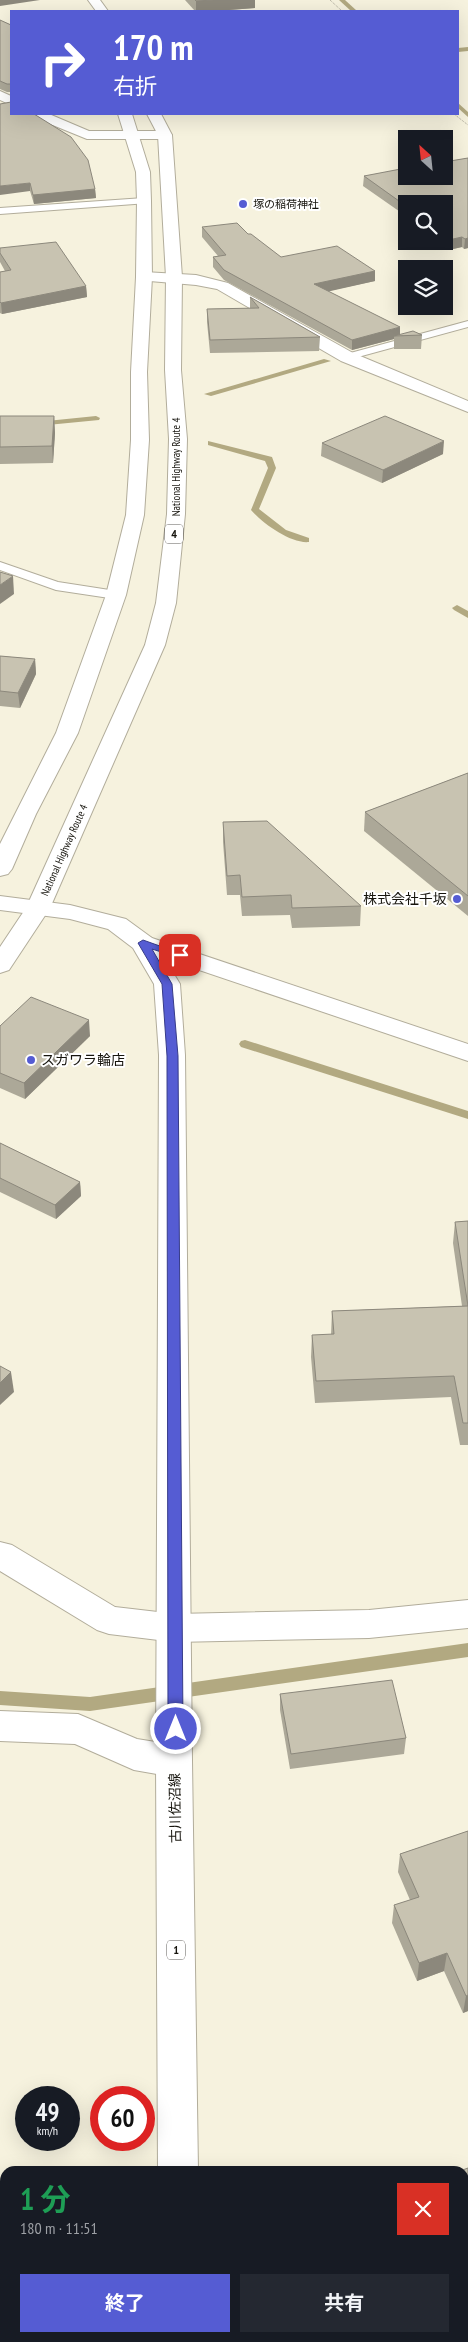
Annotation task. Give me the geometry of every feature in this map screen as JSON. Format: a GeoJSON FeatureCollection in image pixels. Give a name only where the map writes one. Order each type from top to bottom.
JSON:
{"type":"FeatureCollection","features":[{"type":"Feature","properties":{"kind":"main road"},"geometry":{"type":"LineString","coordinates":[[40,115],[87,136],[165,135]]}},
{"type":"Feature","properties":{"kind":"main road"},"geometry":{"type":"LineString","coordinates":[[0,869],[25,814],[68,732],[116,595],[135,515],[140,440],[139,372],[144,277],[144,202],[143,172],[125,115]]}},
{"type":"Feature","properties":{"kind":"main road","name":"National Highway Route 4"},"geometry":{"type":"LineString","coordinates":[[0,965],[38,908],[155,645],[166,603],[176,514],[178,439],[173,370],[174,277],[165,135],[155,115]]}},
{"type":"Feature","properties":{"kind":"main road"},"geometry":{"type":"LineString","coordinates":[[144,277],[174,277],[222,286],[347,357],[468,407]]}},
{"type":"Feature","properties":{"kind":"main road","name":"古川佐沼線"},"geometry":{"type":"LineString","coordinates":[[0,904],[70,912],[117,924],[143,943],[167,984],[172,1056],[178,2166]]}},
{"type":"Feature","properties":{"kind":"main road"},"geometry":{"type":"LineString","coordinates":[[143,943],[468,1053]]}},
{"type":"Feature","properties":{"kind":"main road"},"geometry":{"type":"LineString","coordinates":[[0,1555],[109,1620],[175,1628],[368,1624],[468,1614]]}},
{"type":"Feature","properties":{"kind":"main road"},"geometry":{"type":"LineString","coordinates":[[0,1726],[78,1729],[134,1754],[175,1745]]}},
{"type":"Feature","properties":{"kind":"lane"},"geometry":{"type":"LineString","coordinates":[[0,210],[144,202]]}},
{"type":"Feature","properties":{"kind":"lane"},"geometry":{"type":"LineString","coordinates":[[347,357],[468,324]]}},
{"type":"Feature","properties":{"kind":"lane"},"geometry":{"type":"LineString","coordinates":[[0,566],[56,586],[116,595]]}},
{"type":"Feature","properties":{"kind":"path"},"geometry":{"type":"LineString","coordinates":[[330,0],[341,10]]}},
{"type":"Feature","properties":{"kind":"path"},"geometry":{"type":"LineString","coordinates":[[455,115],[468,125]]}},
{"type":"Feature","properties":{"kind":"building"},"geometry":{"type":"Polygon","coordinates":[[[0,20],[10,25],[10,84],[0,81],[0,20]]]}},
{"type":"Feature","properties":{"kind":"building"},"geometry":{"type":"Polygon","coordinates":[[[10,102],[10,115],[36,115],[71,137],[88,160],[95,189],[33,195],[30,183],[0,186],[0,104],[10,102]]]}},
{"type":"Feature","properties":{"kind":"building"},"geometry":{"type":"Polygon","coordinates":[[[468,158],[468,238],[465,239],[462,237],[453,239],[453,195],[398,195],[398,200],[364,176],[398,170],[398,185],[453,185],[453,160],[468,158]]]}},
{"type":"Feature","properties":{"kind":"building"},"geometry":{"type":"Polygon","coordinates":[[[237,223],[248,234],[251,234],[281,257],[337,246],[375,271],[314,284],[400,327],[352,340],[224,270],[213,257],[226,255],[202,227],[237,223]]]}},
{"type":"Feature","properties":{"kind":"building"},"geometry":{"type":"Polygon","coordinates":[[[56,242],[86,286],[1,303],[0,272],[11,270],[0,253],[0,248],[56,242]]]}},
{"type":"Feature","properties":{"kind":"building"},"geometry":{"type":"Polygon","coordinates":[[[250,297],[320,337],[210,340],[207,309],[259,308],[250,297]]]}},
{"type":"Feature","properties":{"kind":"building"},"geometry":{"type":"Polygon","coordinates":[[[413,331],[422,335],[394,336],[413,331]]]}},
{"type":"Feature","properties":{"kind":"building"},"geometry":{"type":"Polygon","coordinates":[[[0,416],[54,416],[52,446],[0,447],[0,416]]]}},
{"type":"Feature","properties":{"kind":"building"},"geometry":{"type":"Polygon","coordinates":[[[385,416],[444,441],[383,470],[322,443],[385,416]]]}},
{"type":"Feature","properties":{"kind":"building"},"geometry":{"type":"Polygon","coordinates":[[[0,572],[13,576],[0,585],[0,572]]]}},
{"type":"Feature","properties":{"kind":"building"},"geometry":{"type":"Polygon","coordinates":[[[0,656],[35,659],[18,693],[0,691],[0,656]]]}},
{"type":"Feature","properties":{"kind":"building"},"geometry":{"type":"Polygon","coordinates":[[[468,773],[468,896],[365,812],[468,773]]]}},
{"type":"Feature","properties":{"kind":"building"},"geometry":{"type":"Polygon","coordinates":[[[267,821],[361,906],[292,908],[291,895],[242,897],[240,875],[227,876],[223,822],[267,821]]]}},
{"type":"Feature","properties":{"kind":"building"},"geometry":{"type":"Polygon","coordinates":[[[31,997],[89,1020],[24,1083],[0,1073],[0,1026],[31,997]]]}},
{"type":"Feature","properties":{"kind":"building"},"geometry":{"type":"Polygon","coordinates":[[[0,1143],[80,1182],[55,1205],[0,1178],[0,1143]]]}},
{"type":"Feature","properties":{"kind":"building"},"geometry":{"type":"Polygon","coordinates":[[[468,1221],[468,1306],[455,1222],[468,1221]]]}},
{"type":"Feature","properties":{"kind":"building"},"geometry":{"type":"Polygon","coordinates":[[[468,1306],[468,1423],[463,1423],[454,1376],[316,1381],[312,1335],[334,1334],[332,1311],[468,1306]]]}},
{"type":"Feature","properties":{"kind":"building"},"geometry":{"type":"Polygon","coordinates":[[[0,1366],[11,1372],[0,1383],[0,1366]]]}},
{"type":"Feature","properties":{"kind":"building"},"geometry":{"type":"Polygon","coordinates":[[[392,1680],[406,1738],[291,1754],[280,1694],[392,1680]]]}},
{"type":"Feature","properties":{"kind":"building"},"geometry":{"type":"Polygon","coordinates":[[[468,1831],[468,1995],[466,1996],[447,1953],[419,1963],[394,1905],[419,1897],[400,1854],[468,1831]]]}},
{"type":"Feature","properties":{"kind":"waterway"},"geometry":{"type":"LineString","coordinates":[[342,0],[353,10]]}},
{"type":"Feature","properties":{"kind":"waterway"},"geometry":{"type":"LineString","coordinates":[[459,50],[468,49]]}},
{"type":"Feature","properties":{"kind":"waterway"},"geometry":{"type":"LineString","coordinates":[[459,106],[468,115]]}},
{"type":"Feature","properties":{"kind":"waterway"},"geometry":{"type":"LineString","coordinates":[[208,394],[327,361]]}},
{"type":"Feature","properties":{"kind":"waterway"},"geometry":{"type":"LineString","coordinates":[[37,424],[96,418]]}},
{"type":"Feature","properties":{"kind":"waterway"},"geometry":{"type":"LineString","coordinates":[[211,443],[269,459],[272,468],[255,510],[283,532],[306,540]]}},
{"type":"Feature","properties":{"kind":"waterway"},"geometry":{"type":"LineString","coordinates":[[457,608],[468,615]]}},
{"type":"Feature","properties":{"kind":"waterway"},"geometry":{"type":"LineString","coordinates":[[245,1044],[468,1115]]}},
{"type":"Feature","properties":{"kind":"waterway"},"geometry":{"type":"LineString","coordinates":[[0,1698],[90,1704],[468,1650]]}},
{"type":"Feature","properties":{"kind":"place","name":"塚の稲荷神社"},"geometry":{"type":"Point","coordinates":[243,204]}},
{"type":"Feature","properties":{"kind":"place","name":"株式会社千坂"},"geometry":{"type":"Point","coordinates":[457,899]}},
{"type":"Feature","properties":{"kind":"place","name":"スガワラ輪店"},"geometry":{"type":"Point","coordinates":[31,1060]}},
{"type":"Feature","properties":{"kind":"route"},"geometry":{"type":"LineString","coordinates":[[176,1729],[172,1056],[167,984],[143,943],[180,955]]}}]}
